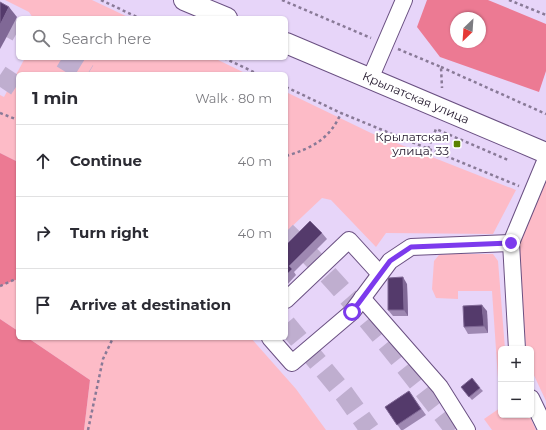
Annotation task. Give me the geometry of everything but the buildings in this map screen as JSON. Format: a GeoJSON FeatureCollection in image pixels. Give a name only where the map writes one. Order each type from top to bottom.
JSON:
{"type":"FeatureCollection","features":[{"type":"Feature","properties":{"kind":"main road"},"geometry":{"type":"LineString","coordinates":[[184,0],[222,16]]}},
{"type":"Feature","properties":{"kind":"main road","name":"Крылатская улица"},"geometry":{"type":"LineString","coordinates":[[288,44],[546,154]]}},
{"type":"Feature","properties":{"kind":"lane"},"geometry":{"type":"LineString","coordinates":[[370,79],[404,0]]}},
{"type":"Feature","properties":{"kind":"lane"},"geometry":{"type":"LineString","coordinates":[[517,346],[511,243],[546,159]]}},
{"type":"Feature","properties":{"kind":"lane"},"geometry":{"type":"LineString","coordinates":[[288,298],[349,240],[380,274]]}},
{"type":"Feature","properties":{"kind":"lane"},"geometry":{"type":"LineString","coordinates":[[272,340],[292,363],[352,312],[390,261],[411,247],[511,243]]}},
{"type":"Feature","properties":{"kind":"lane"},"geometry":{"type":"LineString","coordinates":[[362,298],[440,387],[467,430]]}},
{"type":"Feature","properties":{"kind":"lane"},"geometry":{"type":"LineString","coordinates":[[534,404],[546,429]]}},
{"type":"Feature","properties":{"kind":"path"},"geometry":{"type":"LineString","coordinates":[[101,0],[136,16]]}},
{"type":"Feature","properties":{"kind":"path"},"geometry":{"type":"LineString","coordinates":[[509,0],[546,15]]}},
{"type":"Feature","properties":{"kind":"path"},"geometry":{"type":"LineString","coordinates":[[228,60],[254,72]]}},
{"type":"Feature","properties":{"kind":"path"},"geometry":{"type":"LineString","coordinates":[[442,67],[546,114]]}},
{"type":"Feature","properties":{"kind":"path"},"geometry":{"type":"LineString","coordinates":[[288,88],[341,113],[532,191]]}},
{"type":"Feature","properties":{"kind":"path"},"geometry":{"type":"LineString","coordinates":[[0,113],[16,119]]}},
{"type":"Feature","properties":{"kind":"path"},"geometry":{"type":"LineString","coordinates":[[288,155],[300,152],[327,136],[336,124],[341,113]]}},
{"type":"Feature","properties":{"kind":"path"},"geometry":{"type":"LineString","coordinates":[[428,149],[436,129],[508,160]]}},
{"type":"Feature","properties":{"kind":"path"},"geometry":{"type":"LineString","coordinates":[[0,286],[16,279]]}},
{"type":"Feature","properties":{"kind":"path"},"geometry":{"type":"LineString","coordinates":[[88,430],[103,359],[111,340]]}},
{"type":"Feature","properties":{"kind":"shaded area"},"geometry":{"type":"Polygon","coordinates":[[[5,0],[92,0],[126,16],[32,16],[29,12],[5,0]]]}},
{"type":"Feature","properties":{"kind":"shaded area"},"geometry":{"type":"Polygon","coordinates":[[[427,0],[488,0],[546,24],[546,71],[539,92],[440,57],[417,27],[427,0]]]}},
{"type":"Feature","properties":{"kind":"shaded area"},"geometry":{"type":"Polygon","coordinates":[[[24,60],[218,60],[243,72],[17,72],[24,60]]]}},
{"type":"Feature","properties":{"kind":"shaded area"},"geometry":{"type":"Polygon","coordinates":[[[16,75],[16,161],[0,153],[0,95],[4,97],[16,75]]]}},
{"type":"Feature","properties":{"kind":"shaded area"},"geometry":{"type":"Polygon","coordinates":[[[288,93],[371,133],[516,190],[493,234],[386,233],[376,247],[331,200],[322,198],[288,230],[288,93]]]}},
{"type":"Feature","properties":{"kind":"shaded area"},"geometry":{"type":"Polygon","coordinates":[[[0,153],[16,161],[16,280],[0,286],[0,153]]]}},
{"type":"Feature","properties":{"kind":"shaded area"},"geometry":{"type":"Polygon","coordinates":[[[546,178],[546,401],[534,375],[534,346],[526,346],[519,258],[519,245],[543,180],[546,178]]]}},
{"type":"Feature","properties":{"kind":"shaded area"},"geometry":{"type":"Polygon","coordinates":[[[493,254],[498,261],[505,346],[498,346],[498,379],[492,291],[458,291],[458,299],[436,298],[432,289],[434,261],[439,255],[493,254]]]}},
{"type":"Feature","properties":{"kind":"shaded area"},"geometry":{"type":"Polygon","coordinates":[[[16,280],[16,330],[0,319],[0,286],[16,280]]]}},
{"type":"Feature","properties":{"kind":"shaded area"},"geometry":{"type":"Polygon","coordinates":[[[0,319],[16,330],[16,340],[31,340],[90,380],[84,430],[0,430],[0,319]]]}},
{"type":"Feature","properties":{"kind":"shaded area"},"geometry":{"type":"Polygon","coordinates":[[[31,340],[253,340],[296,389],[326,430],[84,430],[90,380],[31,340]]]}},
{"type":"Feature","properties":{"kind":"shaded area"},"geometry":{"type":"Polygon","coordinates":[[[498,409],[498,418],[530,418],[536,430],[492,430],[484,419],[498,409]]]}},
{"type":"Feature","properties":{"kind":"tunnel"},"geometry":{"type":"LineString","coordinates":[[0,22],[16,31]]}},
{"type":"Feature","properties":{"kind":"tunnel"},"geometry":{"type":"LineString","coordinates":[[65,60],[85,72]]}},
{"type":"Feature","properties":{"kind":"tunnel"},"geometry":{"type":"LineString","coordinates":[[0,75],[16,86]]}},
{"type":"Feature","properties":{"kind":"tunnel"},"geometry":{"type":"LineString","coordinates":[[288,234],[353,303],[395,353],[455,430]]}},
{"type":"Feature","properties":{"kind":"tunnel"},"geometry":{"type":"LineString","coordinates":[[288,326],[345,395],[370,430]]}},
{"type":"Feature","properties":{"kind":"place","name":"Крылатская улица, 33"},"geometry":{"type":"Point","coordinates":[457,144]}},
{"type":"Feature","properties":{"kind":"route"},"geometry":{"type":"LineString","coordinates":[[352,312],[390,261],[411,247],[511,243]]}}]}
